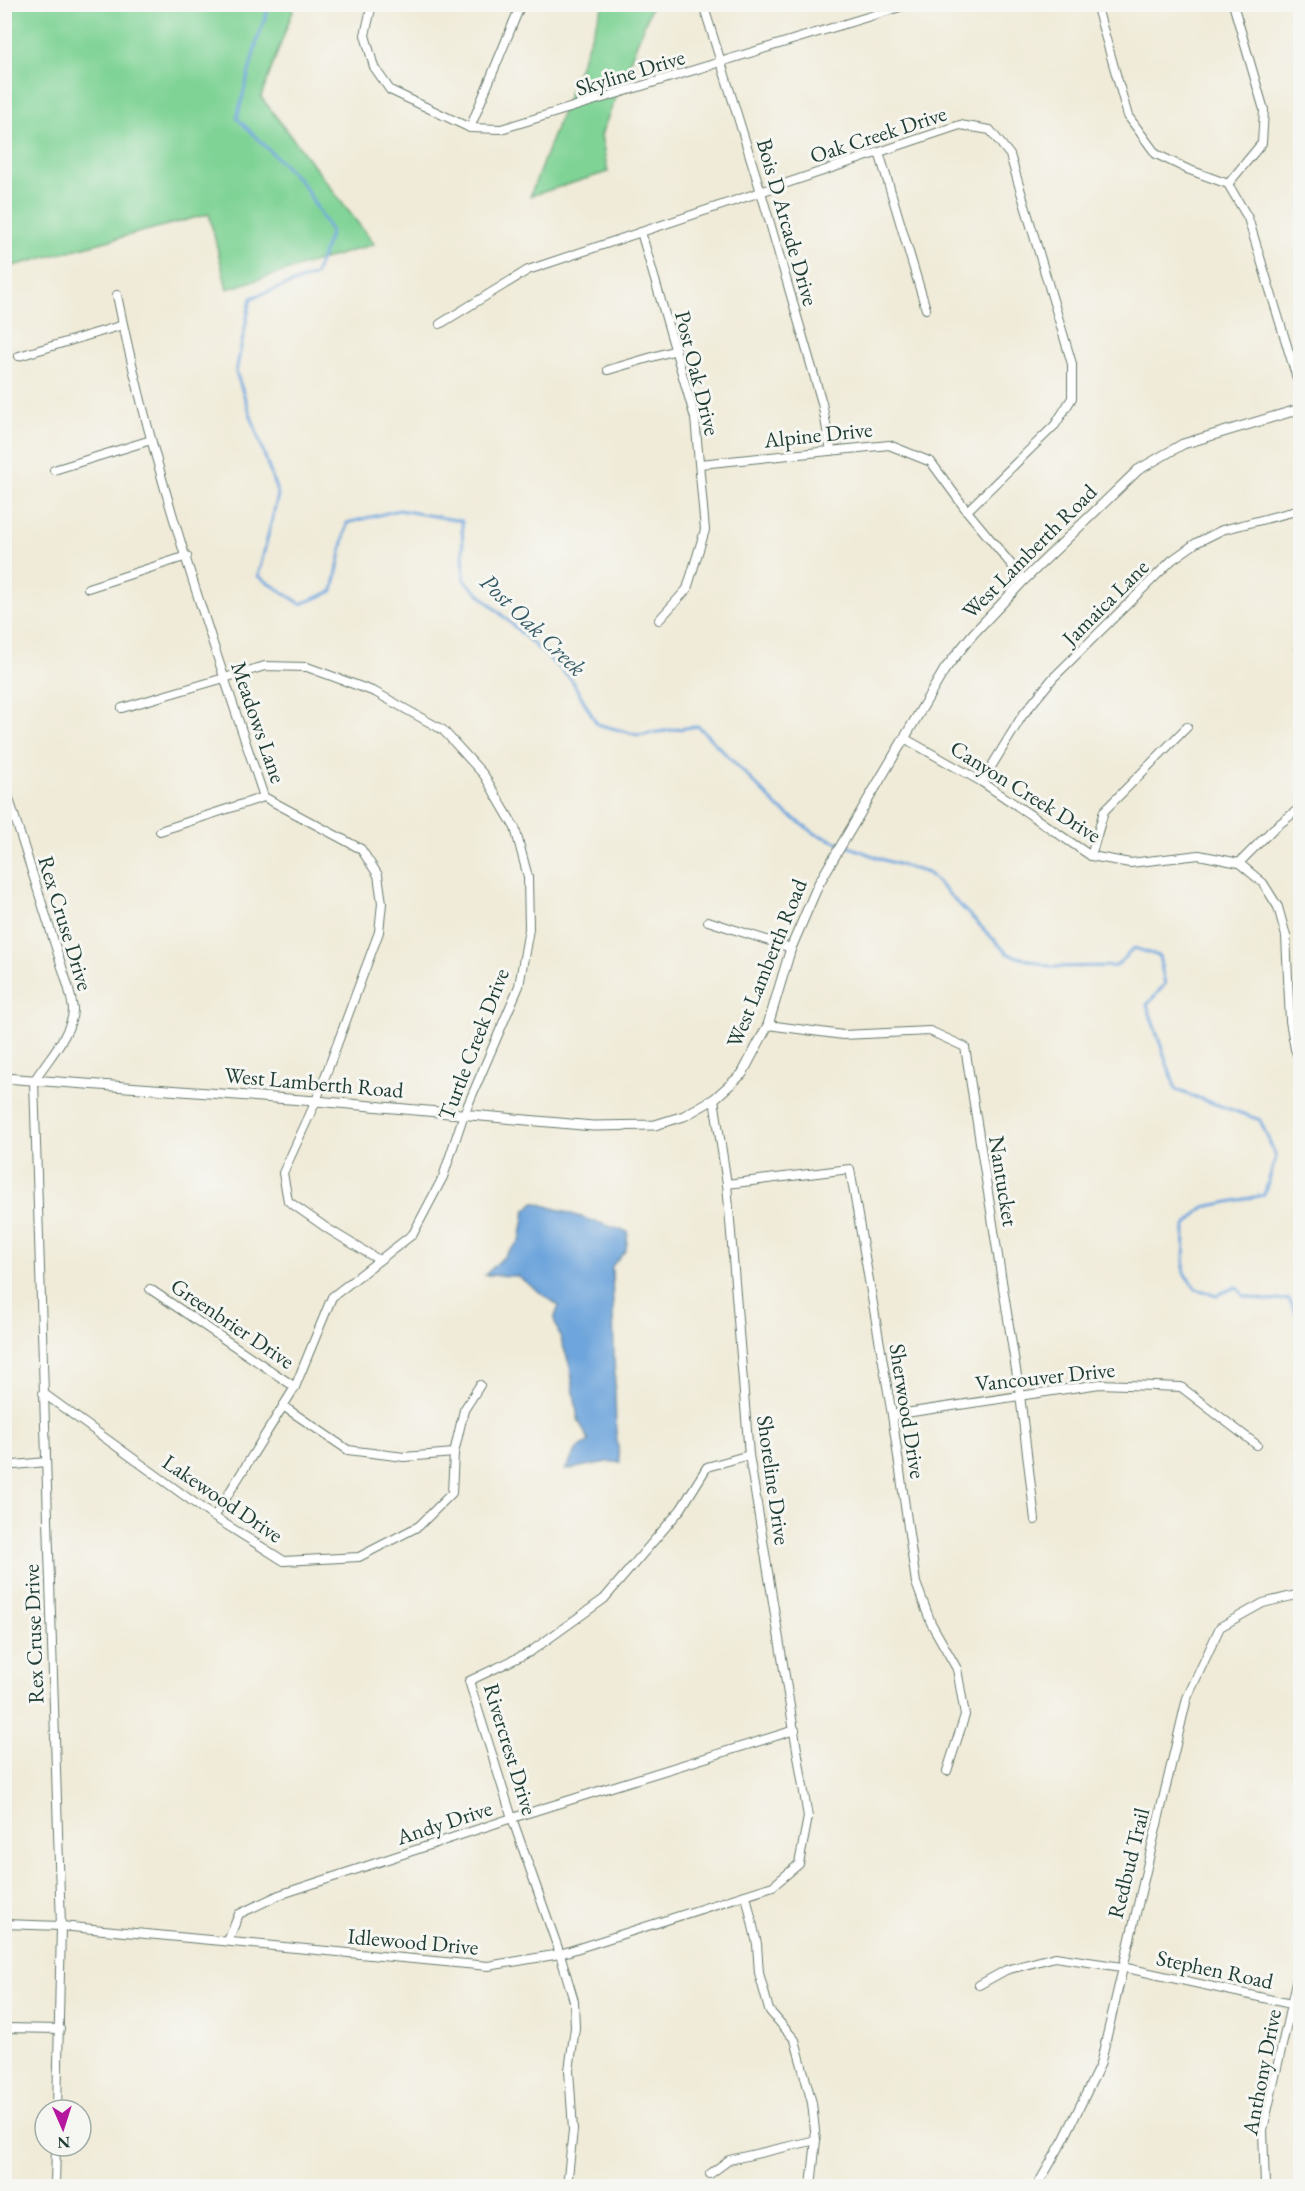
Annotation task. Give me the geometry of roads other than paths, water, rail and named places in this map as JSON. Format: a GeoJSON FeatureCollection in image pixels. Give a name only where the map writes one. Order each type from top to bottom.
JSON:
{"type":"FeatureCollection","features":[{"type":"Feature","properties":{"kind":"street","name":"Skyline Drive"},"geometry":{"type":"LineString","coordinates":[[372,4],[364,35],[374,67],[390,90],[470,128],[501,129],[910,4]]}},
{"type":"Feature","properties":{"kind":"street"},"geometry":{"type":"LineString","coordinates":[[470,128],[521,4]]}},
{"type":"Feature","properties":{"kind":"street","name":"Bois D Arcade Drive"},"geometry":{"type":"LineString","coordinates":[[703,4],[761,192],[822,403],[831,450]]}},
{"type":"Feature","properties":{"kind":"street"},"geometry":{"type":"LineString","coordinates":[[1096,4],[1128,116],[1156,154],[1186,170],[1228,184],[1248,218],[1300,388]]}},
{"type":"Feature","properties":{"kind":"street"},"geometry":{"type":"LineString","coordinates":[[1228,184],[1262,143],[1264,110],[1233,4]]}},
{"type":"Feature","properties":{"kind":"street","name":"Oak Creek Drive"},"geometry":{"type":"LineString","coordinates":[[440,324],[528,270],[960,125],[990,130],[1010,155],[1072,364],[1072,398],[1055,425],[967,511]]}},
{"type":"Feature","properties":{"kind":"street"},"geometry":{"type":"LineString","coordinates":[[879,152],[926,309]]}},
{"type":"Feature","properties":{"kind":"street","name":"Post Oak Drive"},"geometry":{"type":"LineString","coordinates":[[641,232],[695,418],[705,530],[687,589],[659,620]]}},
{"type":"Feature","properties":{"kind":"street","name":"Meadows Lane"},"geometry":{"type":"LineString","coordinates":[[117,295],[151,440],[224,677],[264,797],[361,849],[378,875],[382,903],[379,932],[316,1101],[283,1173],[288,1201],[379,1260]]}},
{"type":"Feature","properties":{"kind":"street"},"geometry":{"type":"LineString","coordinates":[[19,356],[123,326]]}},
{"type":"Feature","properties":{"kind":"street"},"geometry":{"type":"LineString","coordinates":[[608,370],[676,350]]}},
{"type":"Feature","properties":{"kind":"street","name":"West Lamberth Road"},"geometry":{"type":"LineString","coordinates":[[4,1078],[316,1101],[593,1126],[655,1125],[684,1116],[714,1099],[742,1074],[768,1025],[791,948],[819,883],[945,669],[973,634],[1024,579],[1138,470],[1183,444],[1300,409]]}},
{"type":"Feature","properties":{"kind":"street"},"geometry":{"type":"LineString","coordinates":[[54,470],[151,440]]}},
{"type":"Feature","properties":{"kind":"street","name":"Alpine Drive"},"geometry":{"type":"LineString","coordinates":[[700,465],[889,445],[931,462],[967,511],[1024,579]]}},
{"type":"Feature","properties":{"kind":"street","name":"Jamaica Lane"},"geometry":{"type":"LineString","coordinates":[[982,782],[1022,716],[1053,678],[1172,560],[1196,543],[1222,530],[1300,510]]}},
{"type":"Feature","properties":{"kind":"street"},"geometry":{"type":"LineString","coordinates":[[88,588],[186,556]]}},
{"type":"Feature","properties":{"kind":"street","name":"Turtle Creek Drive"},"geometry":{"type":"LineString","coordinates":[[123,708],[264,666],[307,667],[375,692],[444,730],[484,775],[515,828],[528,877],[529,929],[519,986],[464,1114],[443,1177],[413,1234],[332,1297],[295,1387],[214,1516]]}},
{"type":"Feature","properties":{"kind":"street"},"geometry":{"type":"LineString","coordinates":[[1091,856],[1104,811],[1187,726]]}},
{"type":"Feature","properties":{"kind":"street","name":"Canyon Creek Drive"},"geometry":{"type":"LineString","coordinates":[[904,738],[982,782],[1091,856],[1130,863],[1199,855],[1239,863],[1263,883],[1278,907],[1286,936],[1290,1021],[1300,1062]]}},
{"type":"Feature","properties":{"kind":"street","name":"Rex Cruse Drive"},"geometry":{"type":"LineString","coordinates":[[4,783],[68,986],[73,1009],[71,1022],[65,1035],[34,1081],[61,1926],[57,2098]]}},
{"type":"Feature","properties":{"kind":"street"},"geometry":{"type":"LineString","coordinates":[[160,831],[264,797]]}},
{"type":"Feature","properties":{"kind":"street"},"geometry":{"type":"LineString","coordinates":[[1239,863],[1273,829],[1300,808]]}},
{"type":"Feature","properties":{"kind":"street"},"geometry":{"type":"LineString","coordinates":[[708,921],[791,948]]}},
{"type":"Feature","properties":{"kind":"street","name":"Nantucket"},"geometry":{"type":"LineString","coordinates":[[768,1025],[843,1035],[930,1030],[964,1047],[1020,1395],[1035,1520]]}},
{"type":"Feature","properties":{"kind":"street","name":"Shoreline Drive"},"geometry":{"type":"LineString","coordinates":[[714,1099],[727,1184],[749,1455],[808,1817],[799,1864]]}},
{"type":"Feature","properties":{"kind":"street","name":"Sherwood Drive"},"geometry":{"type":"LineString","coordinates":[[727,1184],[850,1169],[892,1415],[916,1582],[931,1623],[957,1669],[965,1715],[947,1771]]}},
{"type":"Feature","properties":{"kind":"street","name":"Greenbrier Drive"},"geometry":{"type":"LineString","coordinates":[[150,1289],[295,1387]]}},
{"type":"Feature","properties":{"kind":"street","name":"Vancouver Drive"},"geometry":{"type":"LineString","coordinates":[[892,1415],[1100,1384],[1181,1387],[1257,1444]]}},
{"type":"Feature","properties":{"kind":"street","name":"Lakewood Drive"},"geometry":{"type":"LineString","coordinates":[[43,1393],[214,1516],[284,1561],[359,1557],[419,1526],[452,1493],[454,1453],[464,1410],[480,1385]]}},
{"type":"Feature","properties":{"kind":"street","name":"Greenbrier Drive"},"geometry":{"type":"LineString","coordinates":[[283,1406],[348,1450],[404,1457],[454,1453]]}},
{"type":"Feature","properties":{"kind":"street","name":"Rivercrest Drive"},"geometry":{"type":"LineString","coordinates":[[567,2187],[573,2130],[569,2070],[575,2028],[574,2001],[469,1682],[530,1652],[604,1599],[681,1509],[707,1467],[749,1455]]}},
{"type":"Feature","properties":{"kind":"street"},"geometry":{"type":"LineString","coordinates":[[4,1466],[46,1462]]}},
{"type":"Feature","properties":{"kind":"street","name":"Redbud Trail"},"geometry":{"type":"LineString","coordinates":[[1037,2187],[1064,2139],[1100,2065],[1187,1698],[1220,1627],[1263,1603],[1300,1594]]}},
{"type":"Feature","properties":{"kind":"street","name":"Andy Drive"},"geometry":{"type":"LineString","coordinates":[[228,1941],[239,1914],[279,1895],[512,1818],[795,1730]]}},
{"type":"Feature","properties":{"kind":"street","name":"Idlewood Drive"},"geometry":{"type":"LineString","coordinates":[[4,1924],[61,1926],[488,1966],[560,1954],[746,1895],[773,1886],[799,1864]]}},
{"type":"Feature","properties":{"kind":"street"},"geometry":{"type":"LineString","coordinates":[[746,1895],[757,1944],[759,1973],[769,2010],[795,2040],[812,2103],[816,2140],[811,2187]]}},
{"type":"Feature","properties":{"kind":"street","name":"Stephen Road"},"geometry":{"type":"LineString","coordinates":[[979,1985],[1006,1970],[1055,1957],[1122,1967],[1296,2005]]}},
{"type":"Feature","properties":{"kind":"street","name":"Anthony Drive"},"geometry":{"type":"LineString","coordinates":[[1265,2187],[1263,2130],[1296,2005],[1300,1965]]}},
{"type":"Feature","properties":{"kind":"street"},"geometry":{"type":"LineString","coordinates":[[4,2028],[60,2029]]}},
{"type":"Feature","properties":{"kind":"street"},"geometry":{"type":"LineString","coordinates":[[710,2174],[729,2160],[816,2140]]}},
{"type":"Feature","properties":{"kind":"street"},"geometry":{"type":"LineString","coordinates":[[55,2187],[56,2158]]}},
{"type":"Feature","properties":{"kind":"water"},"geometry":{"type":"Polygon","coordinates":[[[534,1202],[628,1232],[626,1250],[612,1266],[616,1433],[620,1462],[607,1462],[565,1470],[577,1449],[589,1441],[578,1419],[570,1366],[554,1319],[559,1306],[517,1276],[485,1275],[520,1241],[525,1211],[534,1202]]]}},
{"type":"Feature","properties":{"kind":"waterway","name":"Post Oak Creek"},"geometry":{"type":"LineString","coordinates":[[270,4],[257,41],[237,118],[303,184],[331,232],[315,275],[251,298],[236,372],[278,495],[258,576],[301,604],[333,591],[347,523],[399,510],[462,521],[464,580],[571,679],[597,724],[638,735],[698,726],[779,808],[816,834],[884,860],[928,873],[1008,954],[1052,967],[1116,966],[1134,948],[1159,956],[1165,984],[1147,1005],[1176,1090],[1260,1120],[1276,1157],[1264,1195],[1204,1207],[1185,1226],[1184,1273],[1196,1289],[1217,1295],[1236,1287],[1244,1296],[1270,1301],[1289,1299],[1300,1321]]}}]}
